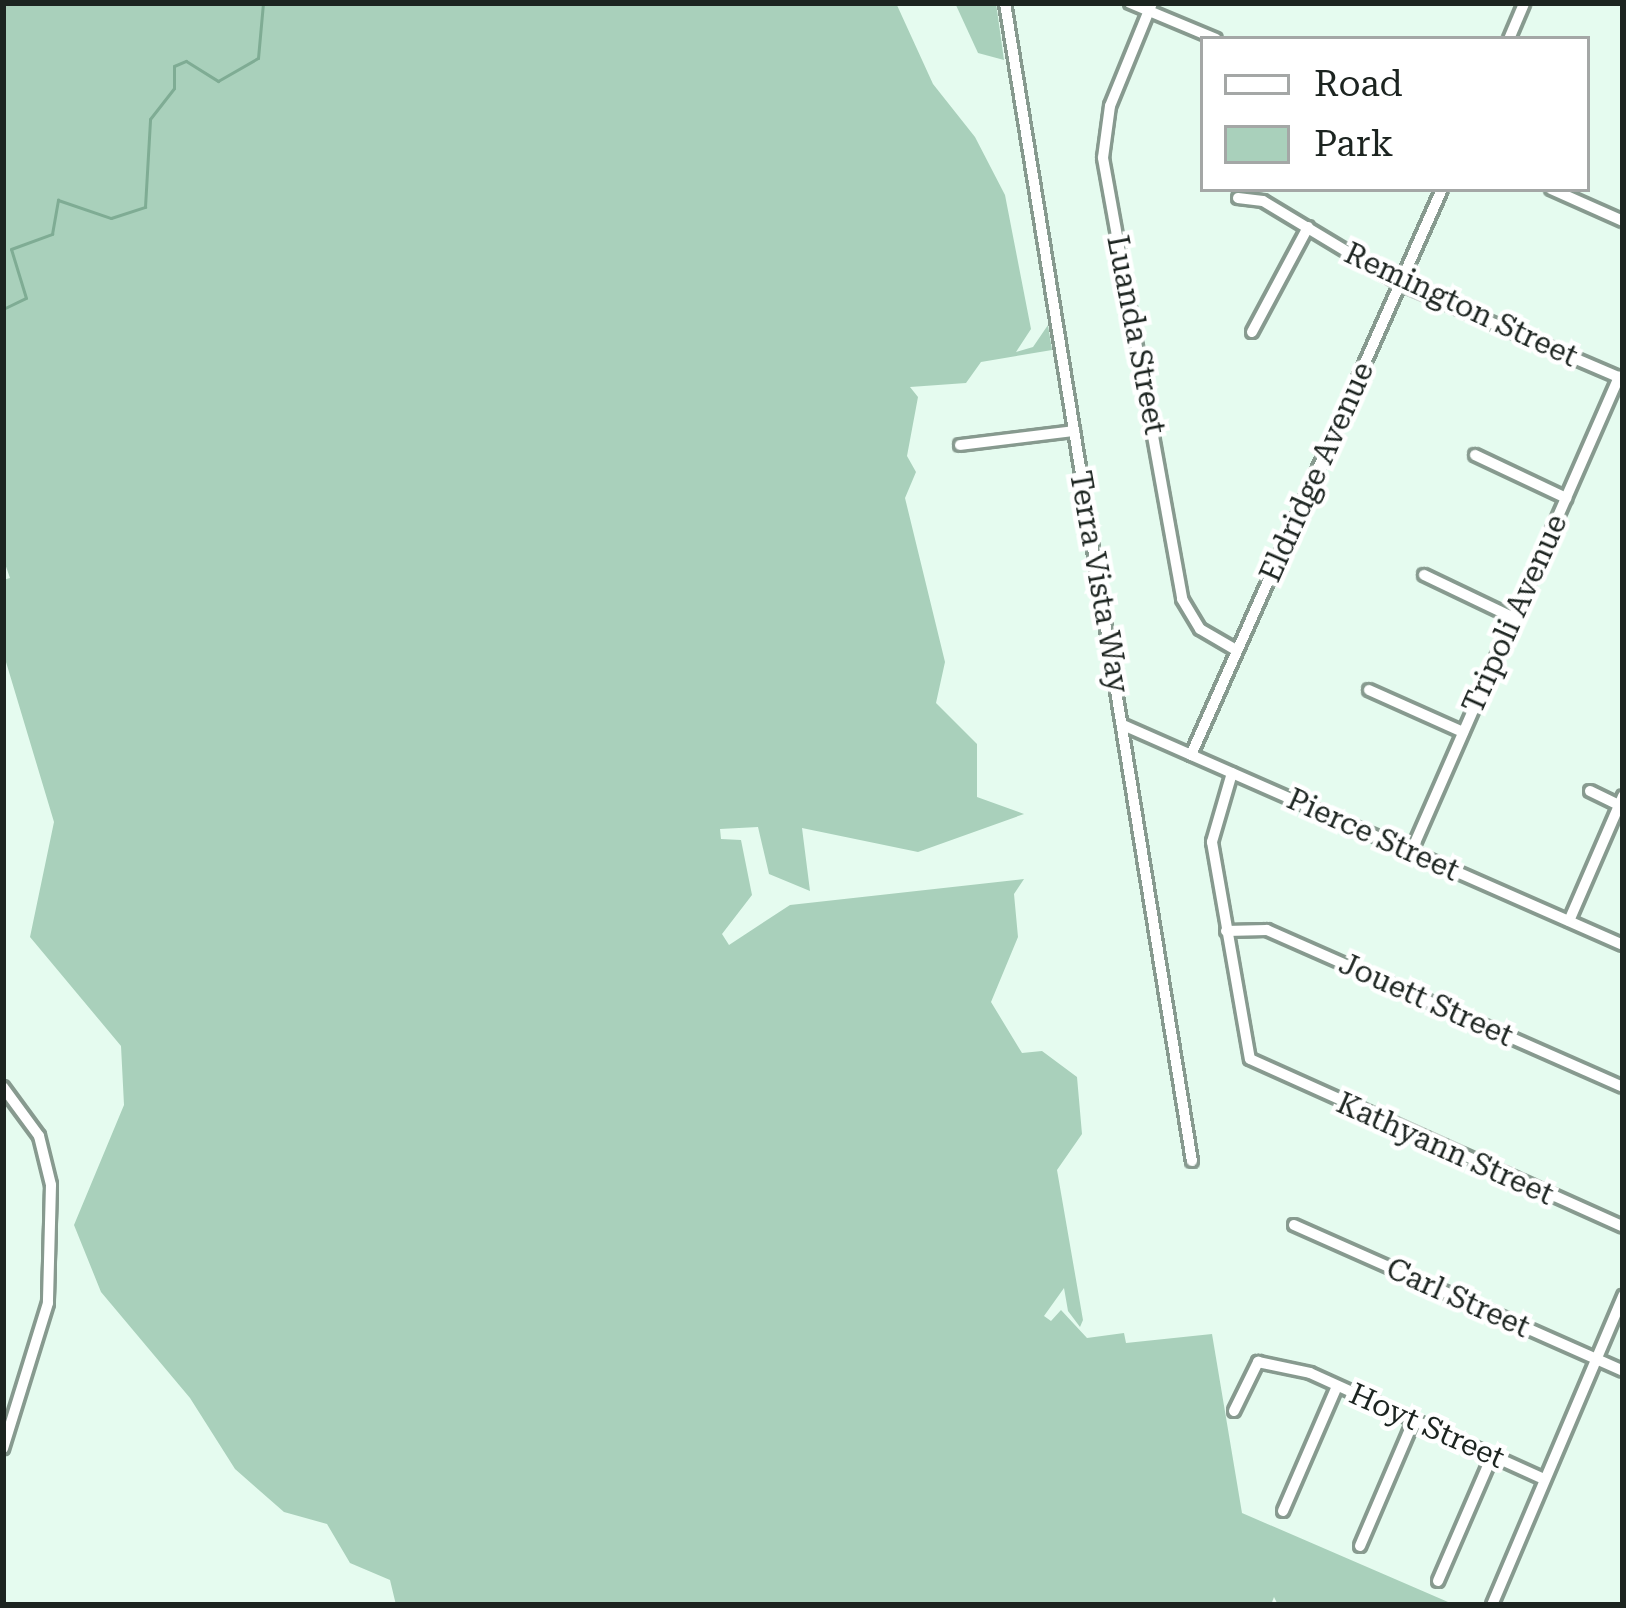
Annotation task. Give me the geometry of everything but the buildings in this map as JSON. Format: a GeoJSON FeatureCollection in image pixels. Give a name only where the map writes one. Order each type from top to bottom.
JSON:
{"type":"FeatureCollection","features":[{"type":"Feature","properties":{"kind":"street","name":"Terra Vista Way"},"geometry":{"type":"LineString","coordinates":[[1005,3],[1192,1161]]}},
{"type":"Feature","properties":{"kind":"street"},"geometry":{"type":"LineString","coordinates":[[1130,3],[1150,7],[1210,36]]}},
{"type":"Feature","properties":{"kind":"street"},"geometry":{"type":"LineString","coordinates":[[1510,36],[1524,3]]}},
{"type":"Feature","properties":{"kind":"street","name":"Luanda Street"},"geometry":{"type":"LineString","coordinates":[[1150,7],[1110,106],[1103,158],[1182,599],[1200,629],[1236,650]]}},
{"type":"Feature","properties":{"kind":"street","name":"Eldridge Avenue"},"geometry":{"type":"LineString","coordinates":[[1191,755],[1441,192]]}},
{"type":"Feature","properties":{"kind":"street"},"geometry":{"type":"LineString","coordinates":[[1558,192],[1623,221]]}},
{"type":"Feature","properties":{"kind":"street","name":"Remington Street"},"geometry":{"type":"LineString","coordinates":[[1238,198],[1263,201],[1400,283],[1621,378]]}},
{"type":"Feature","properties":{"kind":"street"},"geometry":{"type":"LineString","coordinates":[[1252,332],[1308,227]]}},
{"type":"Feature","properties":{"kind":"street","name":"Tripoli Avenue"},"geometry":{"type":"LineString","coordinates":[[1411,852],[1621,378]]}},
{"type":"Feature","properties":{"kind":"street"},"geometry":{"type":"LineString","coordinates":[[960,445],[1074,431]]}},
{"type":"Feature","properties":{"kind":"street"},"geometry":{"type":"LineString","coordinates":[[1475,455],[1566,498]]}},
{"type":"Feature","properties":{"kind":"street"},"geometry":{"type":"LineString","coordinates":[[1424,575],[1514,618]]}},
{"type":"Feature","properties":{"kind":"street"},"geometry":{"type":"LineString","coordinates":[[1369,690],[1463,732]]}},
{"type":"Feature","properties":{"kind":"street","name":"Pierce Street"},"geometry":{"type":"LineString","coordinates":[[1123,725],[1623,945]]}},
{"type":"Feature","properties":{"kind":"street"},"geometry":{"type":"LineString","coordinates":[[1226,931],[1212,842],[1232,773]]}},
{"type":"Feature","properties":{"kind":"street"},"geometry":{"type":"LineString","coordinates":[[1569,922],[1621,800],[1590,791]]}},
{"type":"Feature","properties":{"kind":"street","name":"Jouett Street"},"geometry":{"type":"LineString","coordinates":[[1226,931],[1268,930],[1623,1087]]}},
{"type":"Feature","properties":{"kind":"street","name":"Kathyann Street"},"geometry":{"type":"LineString","coordinates":[[1226,931],[1250,1060],[1623,1227]]}},
{"type":"Feature","properties":{"kind":"street"},"geometry":{"type":"LineString","coordinates":[[3,1087],[39,1136],[51,1185],[48,1303],[3,1448]]}},
{"type":"Feature","properties":{"kind":"street","name":"Carl Street"},"geometry":{"type":"LineString","coordinates":[[1294,1225],[1623,1371]]}},
{"type":"Feature","properties":{"kind":"street"},"geometry":{"type":"LineString","coordinates":[[1492,1605],[1623,1296]]}},
{"type":"Feature","properties":{"kind":"street","name":"Hoyt Street"},"geometry":{"type":"LineString","coordinates":[[1234,1411],[1258,1362],[1310,1373],[1544,1479]]}},
{"type":"Feature","properties":{"kind":"street"},"geometry":{"type":"LineString","coordinates":[[1283,1511],[1336,1386]]}},
{"type":"Feature","properties":{"kind":"street"},"geometry":{"type":"LineString","coordinates":[[1360,1546],[1414,1420]]}},
{"type":"Feature","properties":{"kind":"street"},"geometry":{"type":"LineString","coordinates":[[1438,1581],[1492,1456]]}},
{"type":"Feature","properties":{"kind":"green space"},"geometry":{"type":"Polygon","coordinates":[[[3,3],[896,3],[933,84],[975,137],[1005,195],[1031,329],[1016,352],[1033,347],[1048,325],[1052,350],[981,362],[966,383],[910,387],[918,397],[907,456],[916,472],[905,498],[945,662],[936,703],[977,744],[977,797],[1024,814],[918,852],[802,828],[810,891],[769,874],[758,827],[720,829],[721,839],[741,840],[752,895],[722,934],[729,945],[790,905],[1024,879],[1014,894],[1018,937],[991,1002],[1022,1053],[1042,1051],[1077,1077],[1082,1134],[1057,1170],[1083,1320],[1080,1327],[1068,1311],[1064,1288],[1044,1316],[1051,1321],[1061,1310],[1087,1338],[1124,1333],[1126,1343],[1212,1334],[1242,1513],[1455,1605],[1278,1605],[1274,1597],[1271,1605],[396,1605],[390,1580],[350,1563],[327,1524],[284,1512],[235,1469],[190,1398],[101,1292],[74,1225],[124,1105],[121,1046],[30,937],[54,822],[3,652],[3,580],[10,578],[3,558],[3,3]]]}},
{"type":"Feature","properties":{"kind":"green space"},"geometry":{"type":"Polygon","coordinates":[[[955,3],[996,3],[1004,60],[978,53],[955,3]]]}},
{"type":"Feature","properties":{"kind":"waterway"},"geometry":{"type":"LineString","coordinates":[[3,309],[26,298],[11,249],[52,234],[58,200],[111,218],[145,207],[150,119],[174,88],[174,66],[186,61],[218,81],[258,58],[263,3]]}}]}
